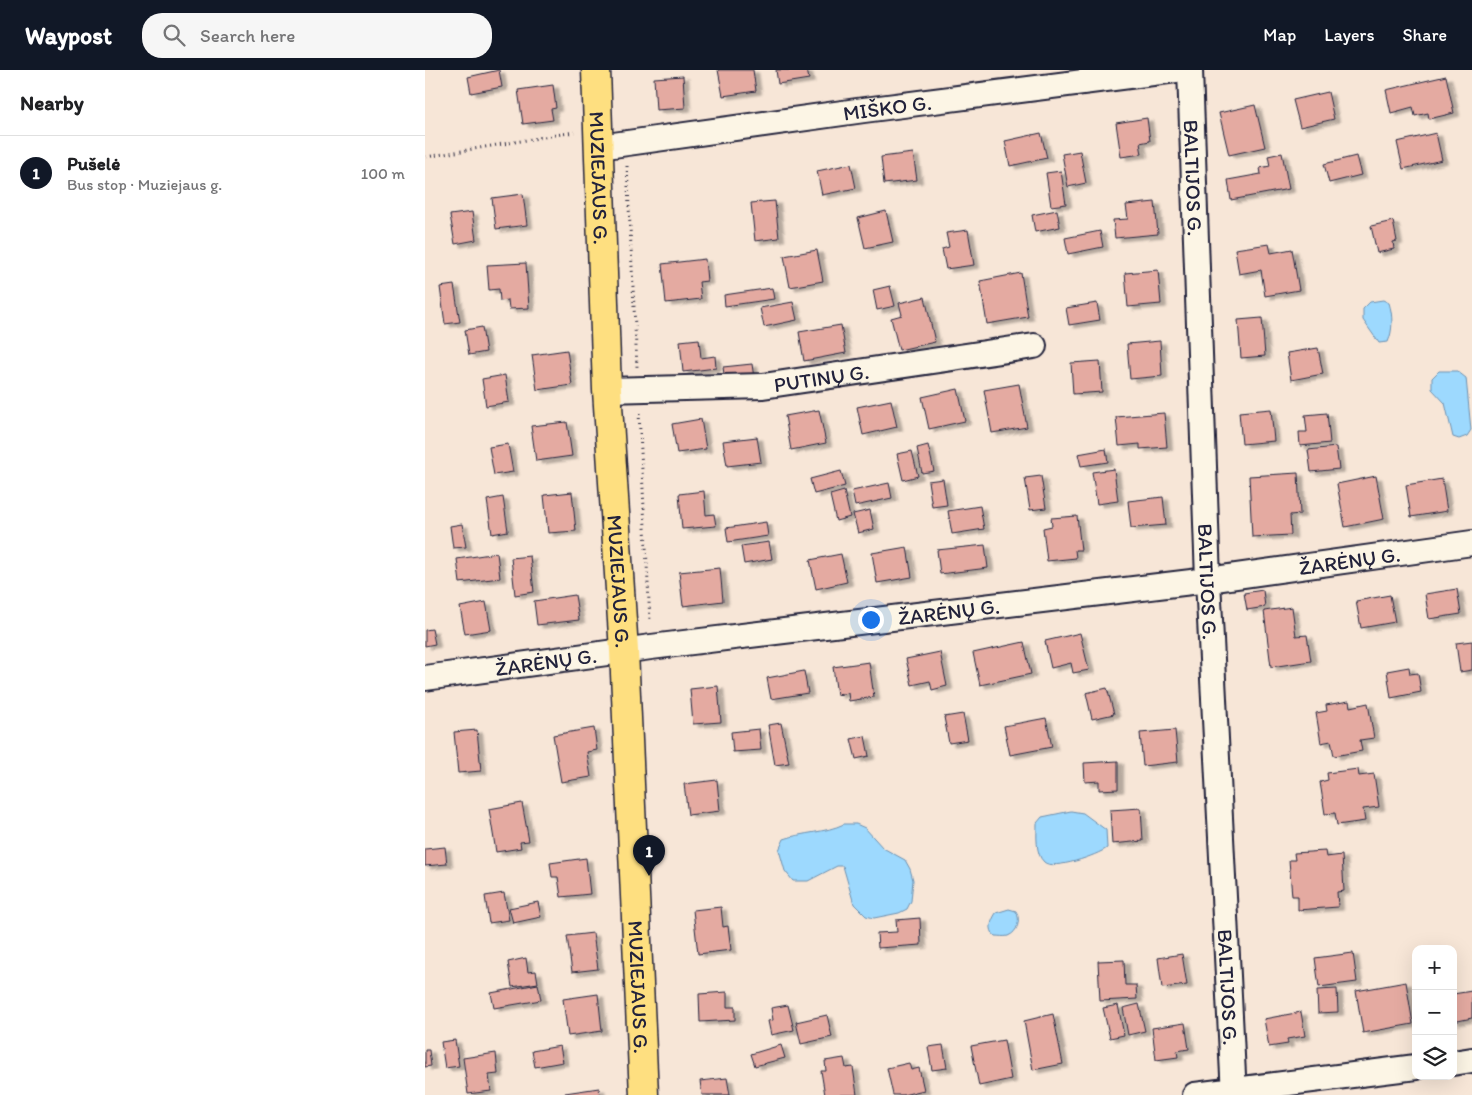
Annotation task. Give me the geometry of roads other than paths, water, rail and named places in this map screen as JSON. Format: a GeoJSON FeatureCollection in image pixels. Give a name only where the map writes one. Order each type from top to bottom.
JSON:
{"type":"FeatureCollection","features":[{"type":"Feature","properties":{"kind":"main road","name":"MUZIEJAUS G."},"geometry":{"type":"LineString","coordinates":[[596,70],[607,390],[624,651],[643,1095]]}},
{"type":"Feature","properties":{"kind":"street","name":"MIŠKO G."},"geometry":{"type":"LineString","coordinates":[[599,137],[864,110],[1176,70]]}},
{"type":"Feature","properties":{"kind":"street","name":"BALTIJOS G."},"geometry":{"type":"LineString","coordinates":[[1190,70],[1207,580],[1234,1092]]}},
{"type":"Feature","properties":{"kind":"street","name":"PUTINŲ G."},"geometry":{"type":"LineString","coordinates":[[607,390],[763,386],[1034,346]]}},
{"type":"Feature","properties":{"kind":"street","name":"ŽARĖNŲ G."},"geometry":{"type":"LineString","coordinates":[[425,678],[624,651],[1207,580],[1472,543]]}},
{"type":"Feature","properties":{"kind":"street"},"geometry":{"type":"LineString","coordinates":[[1457,1062],[1472,1060]]}},
{"type":"Feature","properties":{"kind":"street"},"geometry":{"type":"LineString","coordinates":[[1195,1095],[1234,1092],[1412,1068]]}},
{"type":"Feature","properties":{"kind":"water"},"geometry":{"type":"Polygon","coordinates":[[[1383,300],[1389,303],[1392,328],[1388,342],[1379,343],[1363,320],[1363,309],[1370,302],[1383,300]]]}},
{"type":"Feature","properties":{"kind":"water"},"geometry":{"type":"Polygon","coordinates":[[[1439,371],[1457,371],[1466,378],[1471,430],[1467,436],[1459,439],[1453,437],[1445,403],[1432,389],[1432,378],[1439,371]]]}},
{"type":"Feature","properties":{"kind":"water"},"geometry":{"type":"Polygon","coordinates":[[[1071,811],[1083,813],[1106,830],[1107,848],[1085,858],[1066,863],[1056,865],[1044,862],[1038,849],[1037,823],[1042,817],[1071,811]]]}},
{"type":"Feature","properties":{"kind":"water"},"geometry":{"type":"Polygon","coordinates":[[[844,824],[856,824],[865,828],[883,848],[905,860],[913,880],[911,901],[907,909],[899,913],[874,918],[866,916],[854,904],[843,866],[837,866],[808,881],[793,881],[785,871],[779,850],[784,839],[844,824]]]}},
{"type":"Feature","properties":{"kind":"water"},"geometry":{"type":"Polygon","coordinates":[[[1009,909],[1016,911],[1018,914],[1016,929],[1008,936],[995,936],[991,928],[994,916],[996,913],[1009,909]]]}},
{"type":"Feature","properties":{"kind":"place","name":"Pušelė"},"geometry":{"type":"Point","coordinates":[649,876]}}]}
